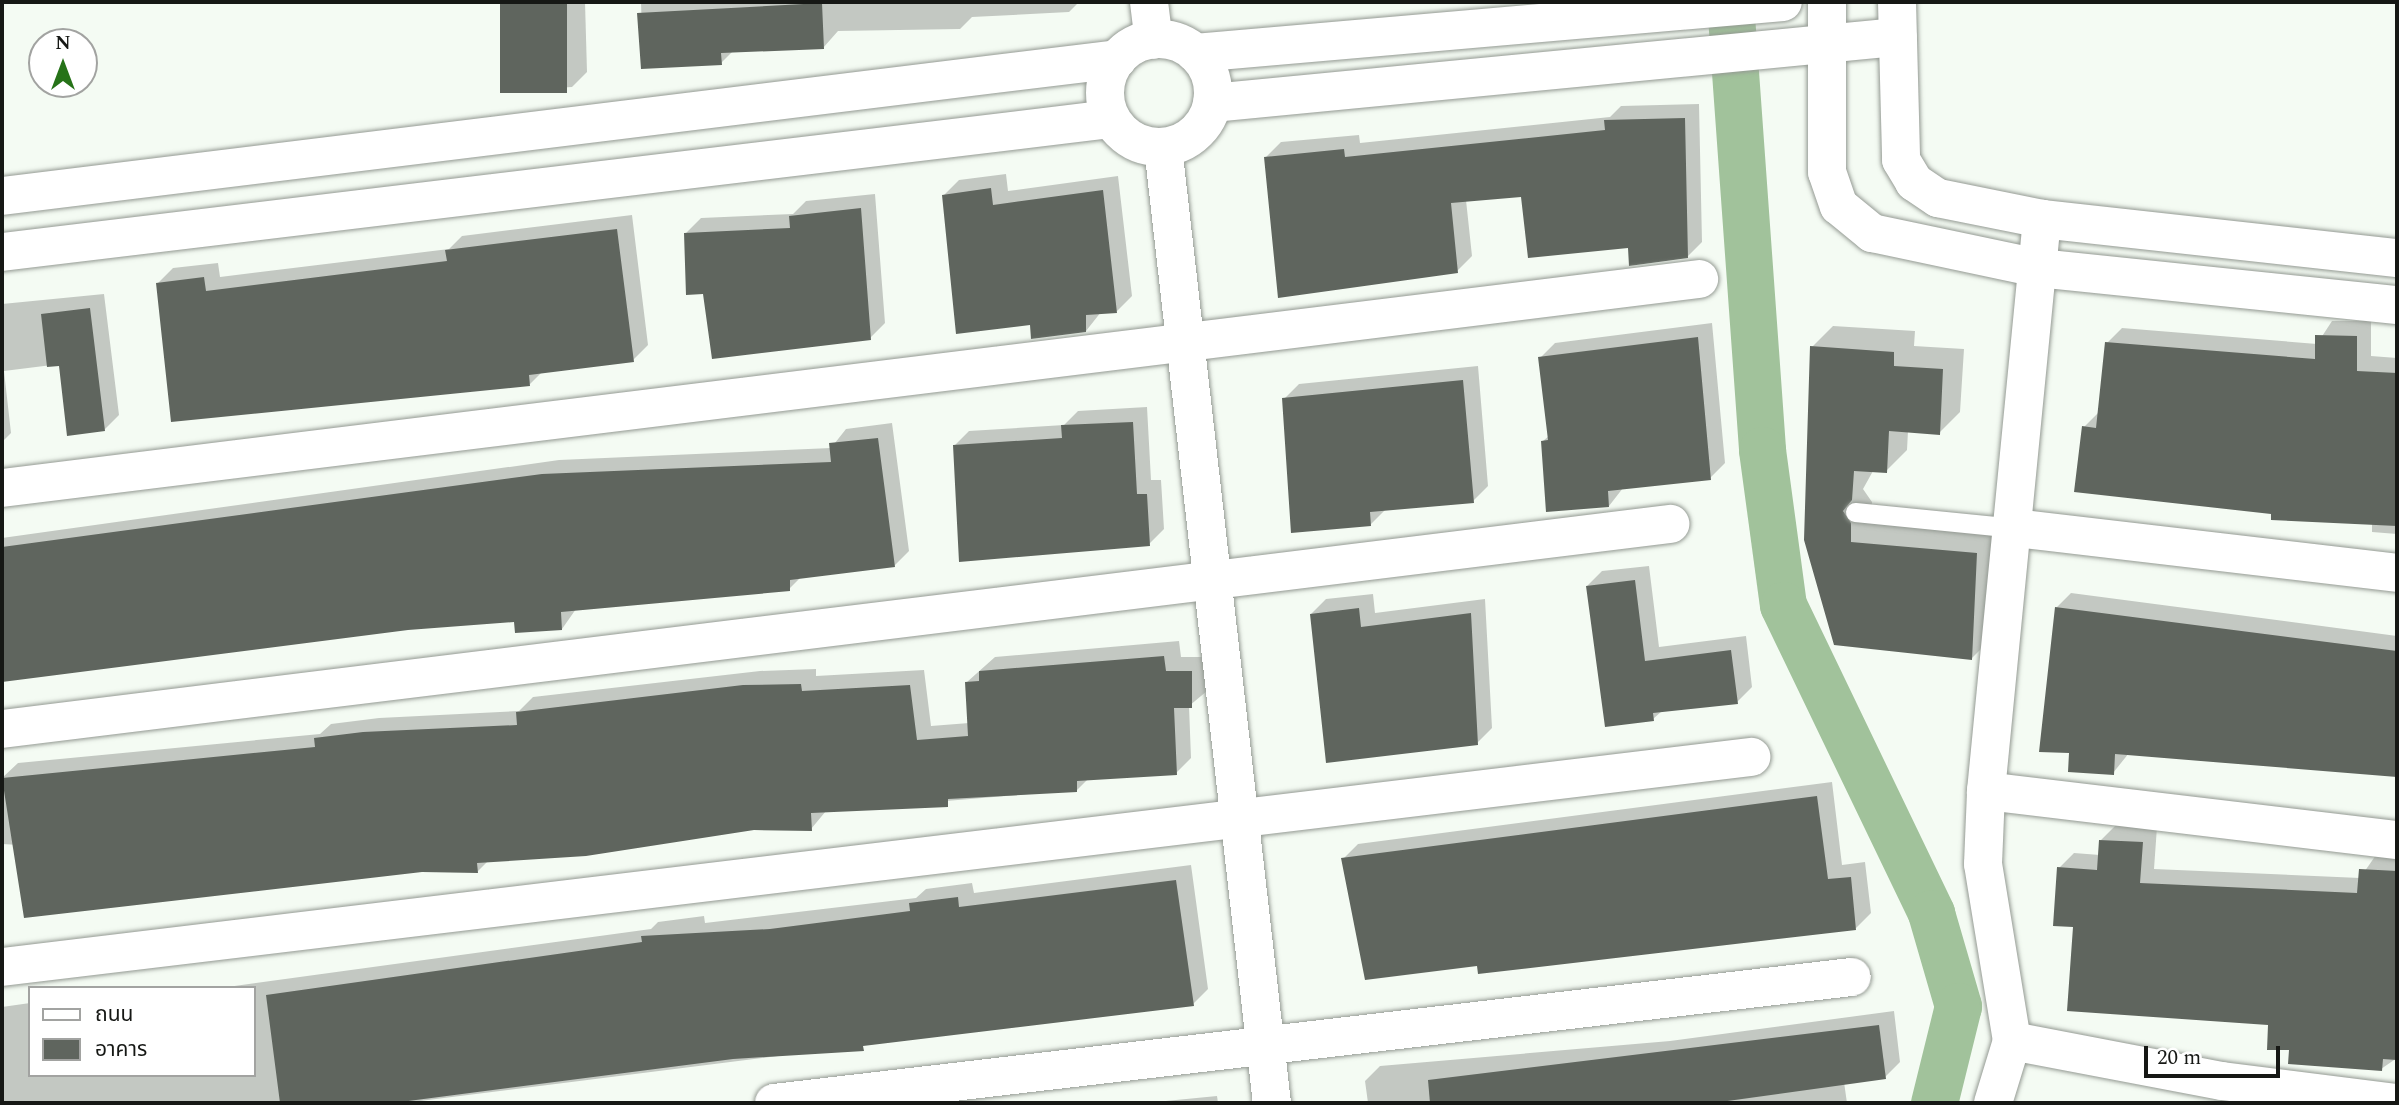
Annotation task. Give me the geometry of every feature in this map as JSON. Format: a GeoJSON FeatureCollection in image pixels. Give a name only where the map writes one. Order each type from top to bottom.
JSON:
{"type":"FeatureCollection","features":[{"type":"Feature","properties":{"kind":"street"},"geometry":{"type":"LineString","coordinates":[[1149,2],[1154,40]]}},
{"type":"Feature","properties":{"kind":"street"},"geometry":{"type":"LineString","coordinates":[[2,196],[1118,59],[1154,40],[1195,52],[1770,2]]}},
{"type":"Feature","properties":{"kind":"street"},"geometry":{"type":"LineString","coordinates":[[1828,2],[1827,172],[1839,206],[1872,233],[1911,245],[2038,268],[2397,305]]}},
{"type":"Feature","properties":{"kind":"street"},"geometry":{"type":"LineString","coordinates":[[1212,103],[1827,41],[1897,19],[1901,160],[1914,182],[1938,198],[2042,219],[2397,258]]}},
{"type":"Feature","properties":{"kind":"street"},"geometry":{"type":"LineString","coordinates":[[1118,59],[1105,88],[1111,119],[1134,141],[1163,147],[1195,133],[1212,103],[1210,76],[1195,52]]}},
{"type":"Feature","properties":{"kind":"street"},"geometry":{"type":"LineString","coordinates":[[2,252],[1111,119]]}},
{"type":"Feature","properties":{"kind":"street"},"geometry":{"type":"LineString","coordinates":[[1163,147],[1272,1103]]}},
{"type":"Feature","properties":{"kind":"street"},"geometry":{"type":"LineString","coordinates":[[353,153],[367,208]]}},
{"type":"Feature","properties":{"kind":"street"},"geometry":{"type":"LineString","coordinates":[[1993,1103],[2012,1041],[1983,864],[1986,792],[2015,528],[2042,219]]}},
{"type":"Feature","properties":{"kind":"street"},"geometry":{"type":"LineString","coordinates":[[2,488],[1699,279]]}},
{"type":"Feature","properties":{"kind":"street"},"geometry":{"type":"LineString","coordinates":[[2,729],[1670,524]]}},
{"type":"Feature","properties":{"kind":"street"},"geometry":{"type":"LineString","coordinates":[[2015,528],[2397,573]]}},
{"type":"Feature","properties":{"kind":"street"},"geometry":{"type":"LineString","coordinates":[[2,967],[1751,757]]}},
{"type":"Feature","properties":{"kind":"street"},"geometry":{"type":"LineString","coordinates":[[1986,792],[2397,840]]}},
{"type":"Feature","properties":{"kind":"street"},"geometry":{"type":"LineString","coordinates":[[774,1103],[1852,977]]}},
{"type":"Feature","properties":{"kind":"street"},"geometry":{"type":"LineString","coordinates":[[2012,1041],[2220,1092],[2397,1102]]}},
{"type":"Feature","properties":{"kind":"lane"},"geometry":{"type":"LineString","coordinates":[[1855,512],[2015,528]]}},
{"type":"Feature","properties":{"kind":"building"},"geometry":{"type":"Polygon","coordinates":[[[500,2],[567,2],[567,93],[500,93],[500,2]]]}},
{"type":"Feature","properties":{"kind":"building"},"geometry":{"type":"Polygon","coordinates":[[[822,3],[824,49],[721,53],[722,65],[641,69],[637,13],[822,3]]]}},
{"type":"Feature","properties":{"kind":"building"},"geometry":{"type":"Polygon","coordinates":[[[1685,118],[1688,258],[1629,266],[1628,248],[1528,258],[1521,197],[1451,203],[1458,273],[1278,298],[1264,157],[1344,149],[1345,157],[1605,130],[1604,120],[1685,118]]]}},
{"type":"Feature","properties":{"kind":"building"},"geometry":{"type":"Polygon","coordinates":[[[991,188],[993,205],[1103,190],[1117,313],[1086,315],[1086,332],[1031,339],[1030,325],[956,334],[942,195],[991,188]]]}},
{"type":"Feature","properties":{"kind":"building"},"geometry":{"type":"Polygon","coordinates":[[[861,208],[871,340],[712,359],[703,294],[686,295],[684,233],[790,228],[789,216],[861,208]]]}},
{"type":"Feature","properties":{"kind":"building"},"geometry":{"type":"Polygon","coordinates":[[[617,229],[634,362],[529,375],[530,386],[171,422],[156,283],[204,277],[206,291],[447,261],[445,250],[617,229]]]}},
{"type":"Feature","properties":{"kind":"building"},"geometry":{"type":"Polygon","coordinates":[[[90,308],[105,431],[67,436],[59,366],[47,367],[41,314],[90,308]]]}},
{"type":"Feature","properties":{"kind":"building"},"geometry":{"type":"Polygon","coordinates":[[[2315,335],[2357,336],[2357,371],[2397,373],[2397,526],[2271,520],[2271,514],[2074,492],[2082,426],[2096,428],[2105,342],[2315,359],[2315,335]]]}},
{"type":"Feature","properties":{"kind":"building"},"geometry":{"type":"Polygon","coordinates":[[[1698,337],[1711,480],[1608,491],[1609,507],[1546,512],[1541,441],[1548,440],[1538,357],[1698,337]]]}},
{"type":"Feature","properties":{"kind":"building"},"geometry":{"type":"Polygon","coordinates":[[[1810,346],[1894,352],[1894,366],[1943,369],[1940,435],[1889,431],[1887,473],[1854,471],[1852,500],[1843,511],[1851,523],[1851,542],[1977,553],[1972,660],[1834,645],[1804,540],[1810,346]]]}},
{"type":"Feature","properties":{"kind":"building"},"geometry":{"type":"Polygon","coordinates":[[[1463,380],[1474,503],[1370,512],[1371,526],[1291,533],[1282,398],[1463,380]]]}},
{"type":"Feature","properties":{"kind":"building"},"geometry":{"type":"Polygon","coordinates":[[[1133,422],[1137,494],[1147,494],[1150,546],[959,562],[953,445],[1062,438],[1061,425],[1133,422]]]}},
{"type":"Feature","properties":{"kind":"building"},"geometry":{"type":"Polygon","coordinates":[[[878,438],[895,567],[790,580],[790,591],[561,612],[562,630],[515,633],[514,622],[408,630],[2,682],[2,547],[542,474],[831,462],[829,443],[878,438]]]}},
{"type":"Feature","properties":{"kind":"building"},"geometry":{"type":"Polygon","coordinates":[[[1635,580],[1645,661],[1731,650],[1738,704],[1653,713],[1654,721],[1605,727],[1586,586],[1635,580]]]}},
{"type":"Feature","properties":{"kind":"building"},"geometry":{"type":"Polygon","coordinates":[[[2055,607],[2397,651],[2397,777],[2115,754],[2114,775],[2068,772],[2069,753],[2039,752],[2055,607]]]}},
{"type":"Feature","properties":{"kind":"building"},"geometry":{"type":"Polygon","coordinates":[[[1359,608],[1361,627],[1471,613],[1478,745],[1326,763],[1310,614],[1359,608]]]}},
{"type":"Feature","properties":{"kind":"building"},"geometry":{"type":"Polygon","coordinates":[[[1164,656],[1166,671],[1192,671],[1192,708],[1174,708],[1177,775],[1077,781],[1077,792],[948,799],[948,807],[811,813],[812,831],[754,830],[586,856],[477,863],[478,873],[422,872],[24,918],[2,778],[315,747],[314,738],[363,732],[517,725],[516,712],[743,685],[801,684],[802,691],[910,685],[917,740],[968,736],[965,682],[979,681],[979,671],[1164,656]]]}},
{"type":"Feature","properties":{"kind":"building"},"geometry":{"type":"Polygon","coordinates":[[[1817,796],[1828,879],[1851,877],[1856,930],[1478,974],[1477,966],[1365,980],[1341,858],[1817,796]]]}},
{"type":"Feature","properties":{"kind":"building"},"geometry":{"type":"Polygon","coordinates":[[[2099,840],[2143,842],[2140,883],[2357,893],[2359,869],[2397,871],[2397,1060],[2383,1059],[2382,1071],[2288,1064],[2289,1050],[2267,1050],[2268,1025],[2067,1011],[2073,927],[2053,926],[2057,867],[2097,870],[2099,840]]]}},
{"type":"Feature","properties":{"kind":"building"},"geometry":{"type":"Polygon","coordinates":[[[1176,880],[1194,1006],[863,1046],[864,1051],[733,1059],[393,1103],[280,1103],[266,995],[642,942],[641,936],[770,929],[910,911],[909,903],[958,897],[959,907],[1176,880]]]}},
{"type":"Feature","properties":{"kind":"building"},"geometry":{"type":"Polygon","coordinates":[[[1879,1025],[1886,1079],[1713,1103],[1430,1103],[1428,1080],[1879,1025]]]}},
{"type":"Feature","properties":{"kind":"waterway"},"geometry":{"type":"LineString","coordinates":[[1730,2],[1762,450],[1783,605],[1931,913],[1958,1006],[1934,1103]]}}]}
